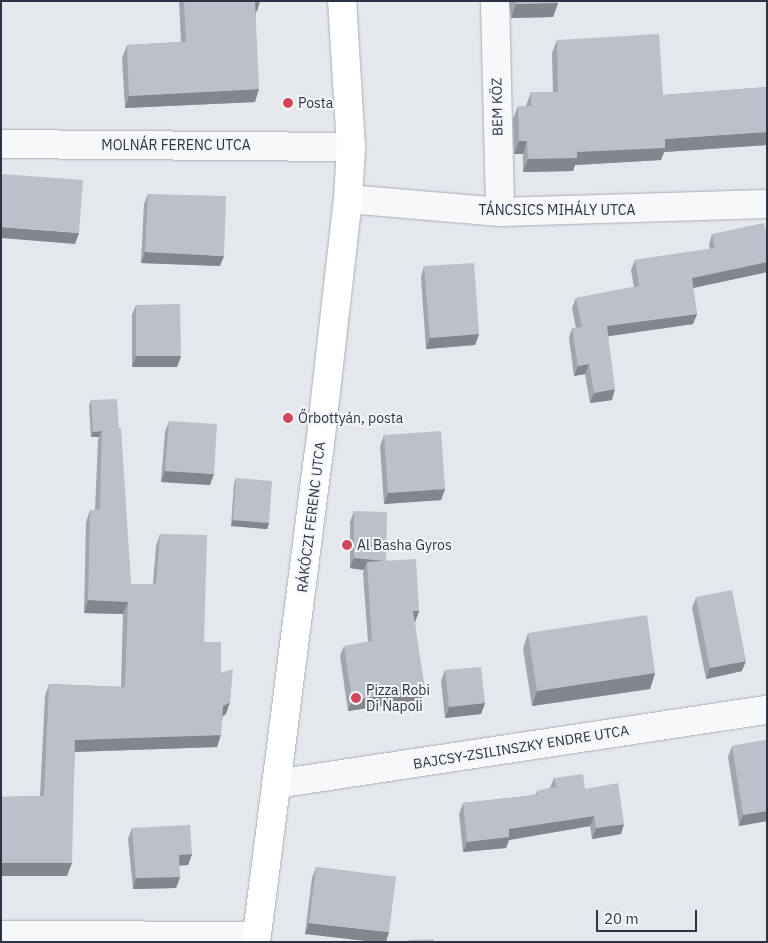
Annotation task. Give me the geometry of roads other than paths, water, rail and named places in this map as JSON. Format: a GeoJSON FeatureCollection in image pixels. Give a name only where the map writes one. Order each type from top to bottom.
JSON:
{"type":"FeatureCollection","features":[{"type":"Feature","properties":{"kind":"main road","name":"RÁKÓCZI FERENC UTCA"},"geometry":{"type":"LineString","coordinates":[[256,939],[319,453],[348,199],[351,148],[342,1]]}},
{"type":"Feature","properties":{"kind":"street","name":"BEM KÖZ"},"geometry":{"type":"LineString","coordinates":[[495,1],[500,212]]}},
{"type":"Feature","properties":{"kind":"street","name":"MOLNÁR FERENC UTCA"},"geometry":{"type":"LineString","coordinates":[[1,144],[351,148]]}},
{"type":"Feature","properties":{"kind":"street","name":"TÁNCSICS MIHÁLY UTCA"},"geometry":{"type":"LineString","coordinates":[[348,199],[500,212],[767,204]]}},
{"type":"Feature","properties":{"kind":"street","name":"BAJCSY-ZSILINSZKY ENDRE UTCA"},"geometry":{"type":"LineString","coordinates":[[276,784],[767,710]]}},
{"type":"Feature","properties":{"kind":"street"},"geometry":{"type":"LineString","coordinates":[[1,935],[256,939]]}},
{"type":"Feature","properties":{"kind":"place","name":"Posta"},"geometry":{"type":"Point","coordinates":[288,103]}},
{"type":"Feature","properties":{"kind":"place","name":"Őrbottyán, posta"},"geometry":{"type":"Point","coordinates":[288,418]}},
{"type":"Feature","properties":{"kind":"place","name":"Al Basha Gyros"},"geometry":{"type":"Point","coordinates":[347,545]}},
{"type":"Feature","properties":{"kind":"place","name":"Pizza Robi Di Napoli"},"geometry":{"type":"Point","coordinates":[356,698]}}]}
